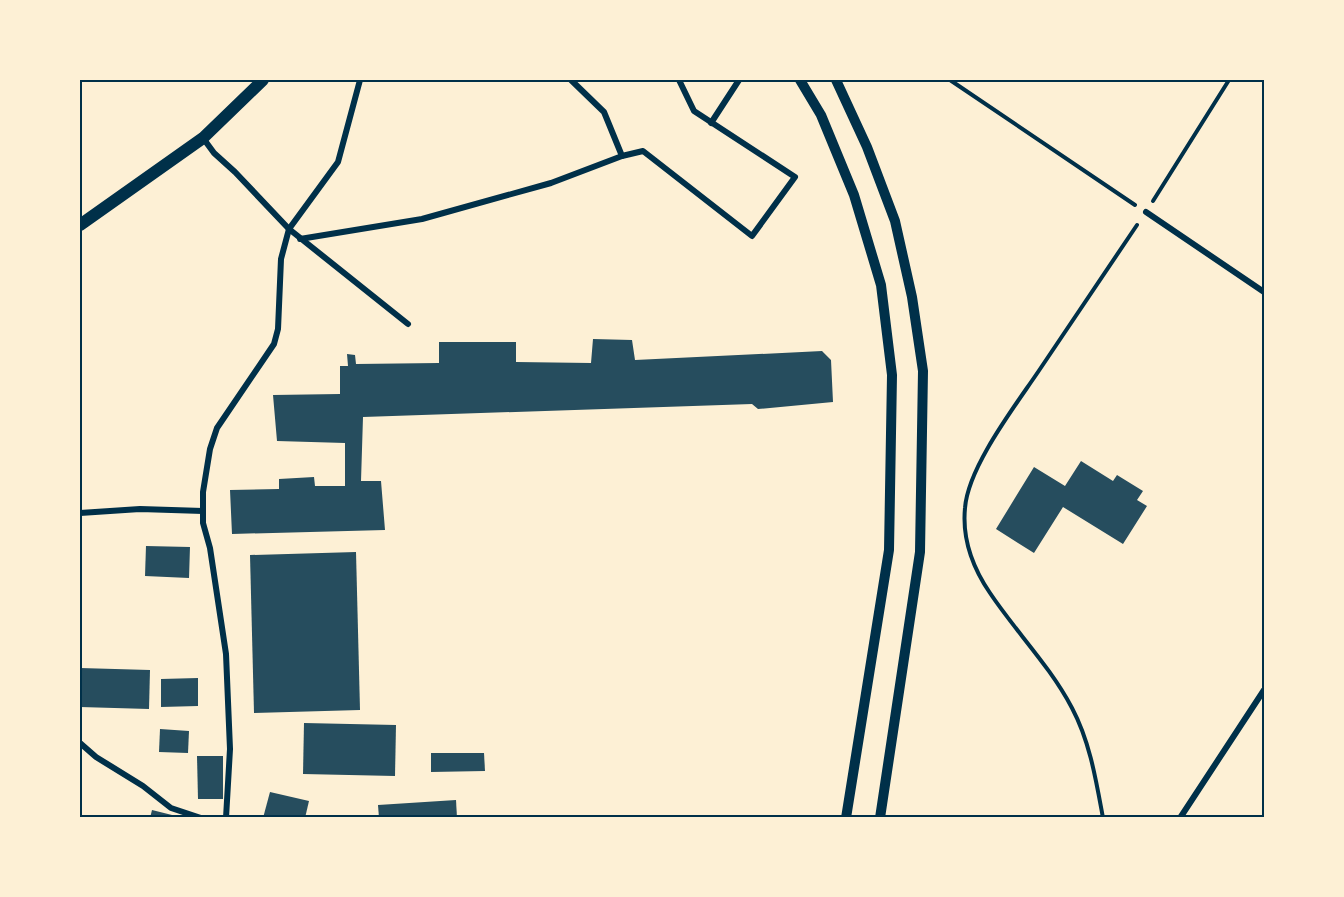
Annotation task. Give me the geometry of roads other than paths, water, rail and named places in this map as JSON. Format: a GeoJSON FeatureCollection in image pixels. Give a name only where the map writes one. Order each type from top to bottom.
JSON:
{"type":"FeatureCollection","features":[{"type":"Feature","properties":{"kind":"main road"},"geometry":{"type":"LineString","coordinates":[[80,225],[203,138],[263,80]]}},
{"type":"Feature","properties":{"kind":"street"},"geometry":{"type":"LineString","coordinates":[[226,818],[230,749],[226,654],[210,548],[203,523],[203,492],[210,449],[217,428],[276,338],[281,259],[288,229],[339,162],[360,80]]}},
{"type":"Feature","properties":{"kind":"street"},"geometry":{"type":"LineString","coordinates":[[571,80],[603,112],[622,156]]}},
{"type":"Feature","properties":{"kind":"street"},"geometry":{"type":"LineString","coordinates":[[300,239],[422,219],[551,183],[622,156],[643,151],[752,236],[795,177],[694,111],[679,80]]}},
{"type":"Feature","properties":{"kind":"street"},"geometry":{"type":"LineString","coordinates":[[711,123],[739,80]]}},
{"type":"Feature","properties":{"kind":"street"},"geometry":{"type":"LineString","coordinates":[[800,80],[820,115],[854,195],[881,285],[892,375],[889,550],[846,818]]}},
{"type":"Feature","properties":{"kind":"street"},"geometry":{"type":"LineString","coordinates":[[836,80],[867,147],[895,221],[912,297],[923,371],[920,552],[880,818]]}},
{"type":"Feature","properties":{"kind":"street"},"geometry":{"type":"LineString","coordinates":[[203,138],[214,153],[288,229],[408,324]]}},
{"type":"Feature","properties":{"kind":"street"},"geometry":{"type":"LineString","coordinates":[[1146,212],[1264,292]]}},
{"type":"Feature","properties":{"kind":"street"},"geometry":{"type":"LineString","coordinates":[[80,513],[140,509],[203,512]]}},
{"type":"Feature","properties":{"kind":"street"},"geometry":{"type":"LineString","coordinates":[[1180,818],[1264,690]]}},
{"type":"Feature","properties":{"kind":"street"},"geometry":{"type":"LineString","coordinates":[[80,742],[96,757],[143,786],[171,808],[201,818]]}}]}
